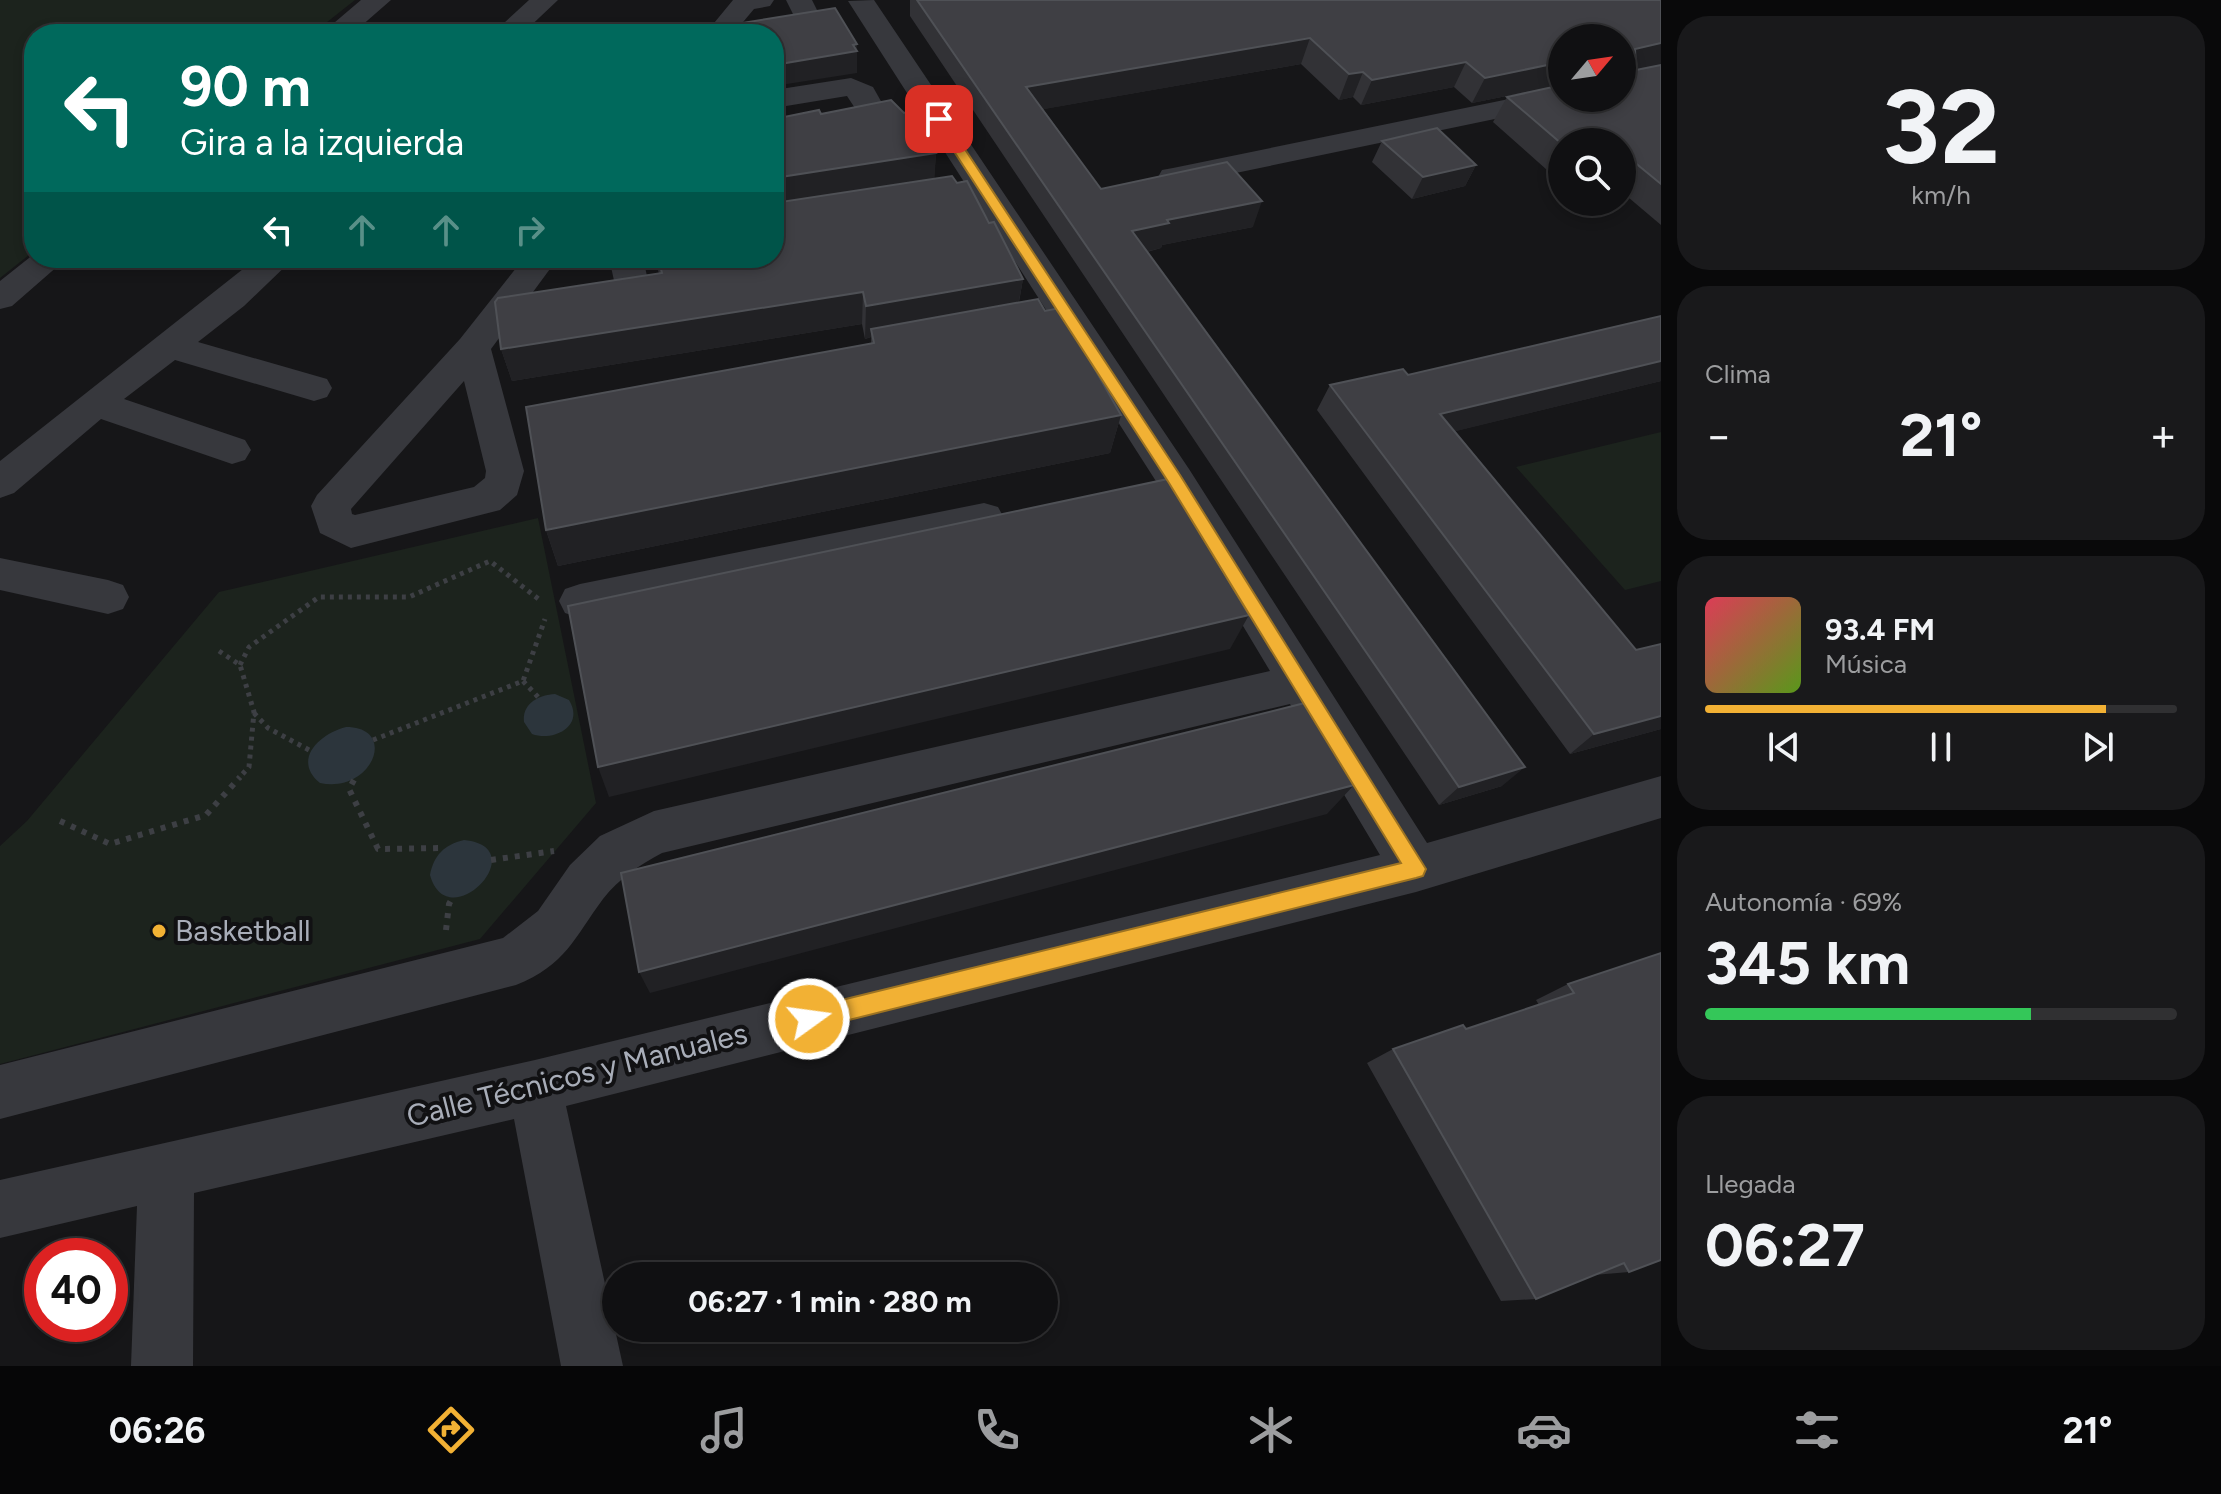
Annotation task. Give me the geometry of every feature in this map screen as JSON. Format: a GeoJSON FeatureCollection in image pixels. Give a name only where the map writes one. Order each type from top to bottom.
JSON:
{"type":"FeatureCollection","features":[{"type":"Feature","properties":{"kind":"street"},"geometry":{"type":"LineString","coordinates":[[348,24],[378,0]]}},
{"type":"Feature","properties":{"kind":"street"},"geometry":{"type":"LineString","coordinates":[[517,24],[545,0]]}},
{"type":"Feature","properties":{"kind":"street"},"geometry":{"type":"LineString","coordinates":[[753,1],[755,24]]}},
{"type":"Feature","properties":{"kind":"street"},"geometry":{"type":"LineString","coordinates":[[729,24],[753,1]]}},
{"type":"Feature","properties":{"kind":"street"},"geometry":{"type":"LineString","coordinates":[[861,1],[970,192],[1051,320],[1159,482],[1300,683],[1416,869]]}},
{"type":"Feature","properties":{"kind":"street"},"geometry":{"type":"LineString","coordinates":[[784,100],[817,104],[851,87],[863,93],[876,119]]}},
{"type":"Feature","properties":{"kind":"street"},"geometry":{"type":"LineString","coordinates":[[1152,181],[1548,100]]}},
{"type":"Feature","properties":{"kind":"street"},"geometry":{"type":"LineString","coordinates":[[0,298],[38,268]]}},
{"type":"Feature","properties":{"kind":"street"},"geometry":{"type":"LineString","coordinates":[[0,483],[265,268]]}},
{"type":"Feature","properties":{"kind":"street"},"geometry":{"type":"LineString","coordinates":[[473,348],[505,471],[503,485],[486,499],[351,532],[334,522],[331,506],[473,348],[548,268]]}},
{"type":"Feature","properties":{"kind":"street"},"geometry":{"type":"LineString","coordinates":[[628,268],[634,294]]}},
{"type":"Feature","properties":{"kind":"street"},"geometry":{"type":"LineString","coordinates":[[171,346],[314,388]]}},
{"type":"Feature","properties":{"kind":"street"},"geometry":{"type":"LineString","coordinates":[[95,403],[232,450]]}},
{"type":"Feature","properties":{"kind":"street"},"geometry":{"type":"LineString","coordinates":[[580,601],[1018,511]]}},
{"type":"Feature","properties":{"kind":"street"},"geometry":{"type":"LineString","coordinates":[[0,574],[108,597]]}},
{"type":"Feature","properties":{"kind":"street"},"geometry":{"type":"LineString","coordinates":[[0,1092],[516,960],[556,928],[587,881],[617,852],[654,833],[1300,683]]}},
{"type":"Feature","properties":{"kind":"street","name":"Calle Técnicos y Manuales"},"geometry":{"type":"LineString","coordinates":[[0,1209],[535,1087],[1416,869],[1661,797]]}},
{"type":"Feature","properties":{"kind":"street"},"geometry":{"type":"LineString","coordinates":[[535,1087],[592,1366]]}},
{"type":"Feature","properties":{"kind":"street"},"geometry":{"type":"LineString","coordinates":[[162,1366],[161,1273],[166,1173]]}},
{"type":"Feature","properties":{"kind":"path"},"geometry":{"type":"LineString","coordinates":[[240,665],[249,647],[319,597],[409,597],[490,561],[549,607],[523,681],[373,740]]}},
{"type":"Feature","properties":{"kind":"path"},"geometry":{"type":"LineString","coordinates":[[60,821],[110,844],[206,815],[249,767],[254,712],[240,665],[219,651]]}},
{"type":"Feature","properties":{"kind":"path"},"geometry":{"type":"LineString","coordinates":[[523,681],[538,697]]}},
{"type":"Feature","properties":{"kind":"path"},"geometry":{"type":"LineString","coordinates":[[254,712],[268,728],[311,751]]}},
{"type":"Feature","properties":{"kind":"path"},"geometry":{"type":"LineString","coordinates":[[354,780],[349,789],[378,849],[444,848]]}},
{"type":"Feature","properties":{"kind":"path"},"geometry":{"type":"LineString","coordinates":[[491,860],[555,851]]}},
{"type":"Feature","properties":{"kind":"path"},"geometry":{"type":"LineString","coordinates":[[446,933],[449,904],[453,897]]}},
{"type":"Feature","properties":{"kind":"shaded area"},"geometry":{"type":"Polygon","coordinates":[[[0,0],[355,0],[325,24],[24,24],[24,259],[0,278],[0,0]]]}},
{"type":"Feature","properties":{"kind":"shaded area"},"geometry":{"type":"Polygon","coordinates":[[[1661,432],[1661,581],[1625,590],[1516,467],[1661,432]]]}},
{"type":"Feature","properties":{"kind":"shaded area"},"geometry":{"type":"Polygon","coordinates":[[[538,518],[596,803],[480,939],[0,1064],[0,846],[27,821],[219,592],[538,518]]]}},
{"type":"Feature","properties":{"kind":"shaded area"},"geometry":{"type":"Polygon","coordinates":[[[555,694],[569,700],[573,709],[570,724],[558,734],[532,734],[524,722],[528,705],[543,696],[555,694]]]}},
{"type":"Feature","properties":{"kind":"shaded area"},"geometry":{"type":"Polygon","coordinates":[[[346,727],[362,730],[372,737],[375,748],[372,759],[365,770],[353,779],[338,784],[320,783],[308,766],[312,749],[327,735],[346,727]]]}},
{"type":"Feature","properties":{"kind":"shaded area"},"geometry":{"type":"Polygon","coordinates":[[[464,840],[484,846],[492,857],[490,871],[481,884],[468,894],[453,898],[440,892],[430,875],[441,852],[464,840]]]}},
{"type":"Feature","properties":{"kind":"building"},"geometry":{"type":"Polygon","coordinates":[[[917,0],[1661,0],[1661,43],[1636,49],[1636,24],[1548,24],[1548,65],[1485,78],[1466,62],[1372,80],[1363,72],[1349,74],[1310,38],[1026,87],[1101,189],[1227,162],[1262,201],[1167,220],[1169,223],[1132,231],[1525,767],[1459,787],[917,0]]]}},
{"type":"Feature","properties":{"kind":"building"},"geometry":{"type":"Polygon","coordinates":[[[835,8],[857,44],[853,45],[857,51],[784,63],[784,24],[736,24],[835,8]]]}},
{"type":"Feature","properties":{"kind":"building"},"geometry":{"type":"Polygon","coordinates":[[[1661,65],[1661,184],[1636,163],[1636,128],[1548,128],[1548,132],[1507,97],[1548,88],[1548,112],[1636,112],[1636,70],[1661,65]]]}},
{"type":"Feature","properties":{"kind":"building"},"geometry":{"type":"Polygon","coordinates":[[[891,100],[904,113],[908,112],[936,153],[784,176],[784,117],[819,110],[821,114],[891,100]]]}},
{"type":"Feature","properties":{"kind":"building"},"geometry":{"type":"Polygon","coordinates":[[[1437,128],[1476,165],[1423,177],[1382,141],[1437,128]]]}},
{"type":"Feature","properties":{"kind":"building"},"geometry":{"type":"Polygon","coordinates":[[[952,176],[957,183],[967,181],[989,223],[994,222],[1023,279],[866,306],[863,292],[501,349],[495,302],[498,298],[662,273],[661,268],[784,268],[784,201],[952,176]]]}},
{"type":"Feature","properties":{"kind":"building"},"geometry":{"type":"Polygon","coordinates":[[[1038,299],[1045,311],[1060,308],[1121,415],[546,530],[526,407],[874,343],[871,329],[1038,299]]]}},
{"type":"Feature","properties":{"kind":"building"},"geometry":{"type":"Polygon","coordinates":[[[1661,316],[1661,361],[1440,414],[1636,650],[1661,644],[1661,716],[1594,734],[1330,385],[1403,369],[1408,375],[1661,316]]]}},
{"type":"Feature","properties":{"kind":"building"},"geometry":{"type":"Polygon","coordinates":[[[1168,479],[1249,615],[598,767],[568,606],[1168,479]]]}},
{"type":"Feature","properties":{"kind":"building"},"geometry":{"type":"Polygon","coordinates":[[[1305,703],[1354,785],[639,972],[621,873],[1305,703]]]}},
{"type":"Feature","properties":{"kind":"building"},"geometry":{"type":"Polygon","coordinates":[[[1661,953],[1661,1260],[1629,1272],[1624,1263],[1536,1299],[1393,1049],[1463,1025],[1466,1029],[1574,993],[1568,984],[1661,953]]]}},
{"type":"Feature","properties":{"kind":"place","name":"Basketball"},"geometry":{"type":"Point","coordinates":[159,931]}},
{"type":"Feature","properties":{"kind":"route"},"geometry":{"type":"LineString","coordinates":[[809,1019],[1416,869],[1175,479],[939,119]]}}]}
